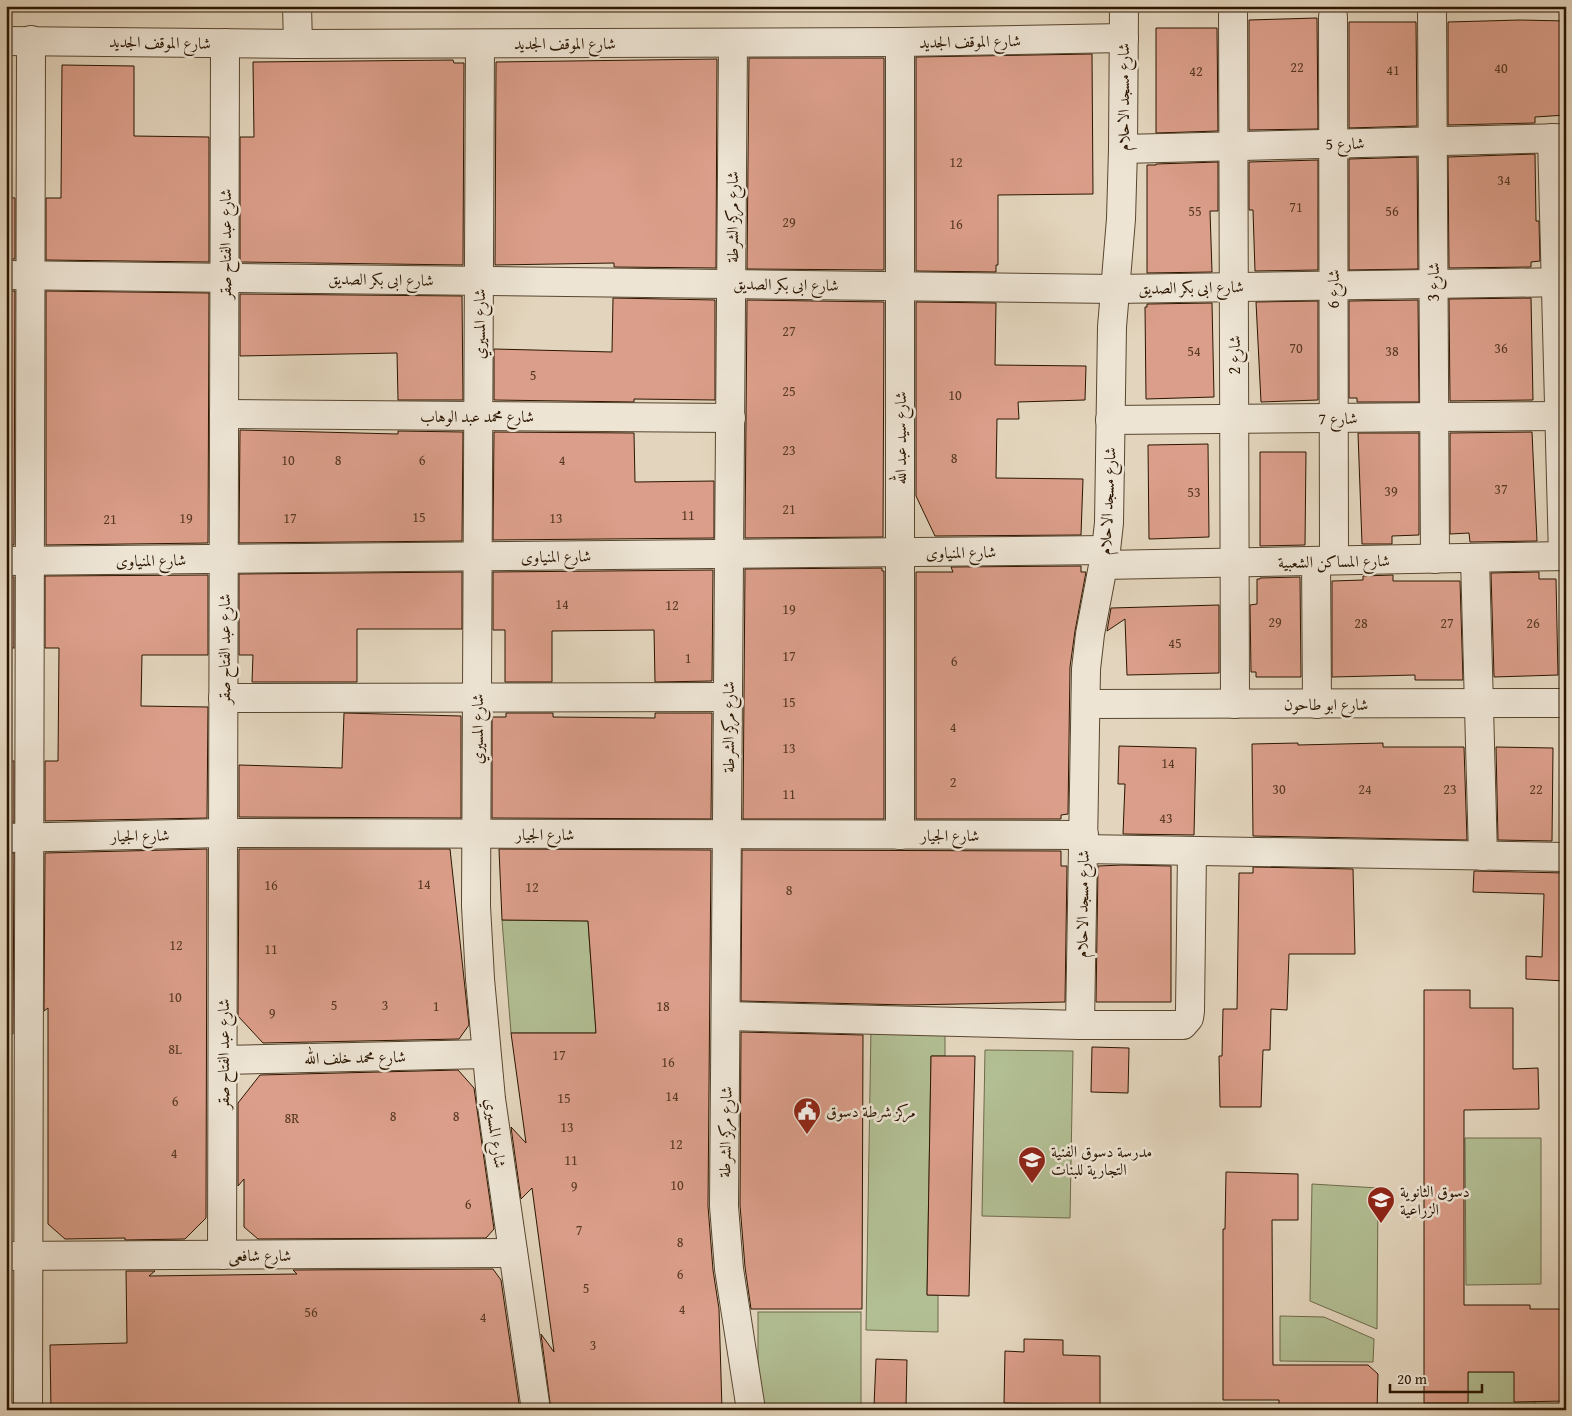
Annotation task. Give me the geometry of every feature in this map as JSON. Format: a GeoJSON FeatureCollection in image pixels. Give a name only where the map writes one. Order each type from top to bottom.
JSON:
{"type":"FeatureCollection","features":[{"type":"Feature","properties":{"kind":"street"},"geometry":{"type":"LineString","coordinates":[[297,6],[298,44]]}},
{"type":"Feature","properties":{"kind":"street","name":"شارع مسجد الاحلام"},"geometry":{"type":"LineString","coordinates":[[1080,1024],[1086,669],[1109,523],[1112,327],[1121,219],[1124,149],[1124,6]]}},
{"type":"Feature","properties":{"kind":"street","name":"شارع 2"},"geometry":{"type":"LineString","coordinates":[[1233,6],[1235,704]]}},
{"type":"Feature","properties":{"kind":"street","name":"شارع 3"},"geometry":{"type":"LineString","coordinates":[[1432,6],[1435,559]]}},
{"type":"Feature","properties":{"kind":"street","name":"شارع 6"},"geometry":{"type":"LineString","coordinates":[[1317,704],[1333,418],[1334,17]]}},
{"type":"Feature","properties":{"kind":"street","name":"شارع الموقف الجديد"},"geometry":{"type":"LineString","coordinates":[[18,41],[480,44],[900,42],[1124,38]]}},
{"type":"Feature","properties":{"kind":"street"},"geometry":{"type":"LineString","coordinates":[[18,41],[17,1256],[28,1410]]}},
{"type":"Feature","properties":{"kind":"street","name":"شارع سيد عبد الله"},"geometry":{"type":"LineString","coordinates":[[900,42],[900,835]]}},
{"type":"Feature","properties":{"kind":"street","name":"شارع عبد الفتاح صقر"},"geometry":{"type":"LineString","coordinates":[[222,1255],[225,43]]}},
{"type":"Feature","properties":{"kind":"street","name":"شارع مركز الشرطة"},"geometry":{"type":"LineString","coordinates":[[733,43],[725,1237],[751,1410]]}},
{"type":"Feature","properties":{"kind":"street","name":"شارع المسيري"},"geometry":{"type":"LineString","coordinates":[[480,44],[477,915],[486,1054],[536,1410]]}},
{"type":"Feature","properties":{"kind":"street"},"geometry":{"type":"LineString","coordinates":[[1559,138],[1564,556]]}},
{"type":"Feature","properties":{"kind":"street","name":"شارع 5"},"geometry":{"type":"LineString","coordinates":[[1124,149],[1559,138]]}},
{"type":"Feature","properties":{"kind":"street","name":"شارع ابى بكر الصديق"},"geometry":{"type":"LineString","coordinates":[[18,275],[1115,289],[1560,282]]}},
{"type":"Feature","properties":{"kind":"street","name":"شارع محمد عبد الوهاب"},"geometry":{"type":"LineString","coordinates":[[224,414],[731,418]]}},
{"type":"Feature","properties":{"kind":"street","name":"شارع 7"},"geometry":{"type":"LineString","coordinates":[[1110,420],[1562,416]]}},
{"type":"Feature","properties":{"kind":"street","name":"شارع المنياوى"},"geometry":{"type":"LineString","coordinates":[[18,561],[900,552],[1104,558]]}},
{"type":"Feature","properties":{"kind":"street","name":"شارع المساكن الشعبية"},"geometry":{"type":"LineString","coordinates":[[1104,558],[1234,563],[1564,556]]}},
{"type":"Feature","properties":{"kind":"street"},"geometry":{"type":"LineString","coordinates":[[1475,558],[1483,856]]}},
{"type":"Feature","properties":{"kind":"street"},"geometry":{"type":"LineString","coordinates":[[223,698],[728,697]]}},
{"type":"Feature","properties":{"kind":"street","name":"شارع ابو طاحون"},"geometry":{"type":"LineString","coordinates":[[1086,704],[1566,703]]}},
{"type":"Feature","properties":{"kind":"street","name":"شارع الجيار"},"geometry":{"type":"LineString","coordinates":[[17,838],[223,833],[900,835],[1083,842],[1192,851],[1566,857]]}},
{"type":"Feature","properties":{"kind":"street"},"geometry":{"type":"LineString","coordinates":[[726,1016],[1080,1024],[1183,1024],[1189,1018],[1192,851]]}},
{"type":"Feature","properties":{"kind":"street","name":"شارع محمد خلف الله"},"geometry":{"type":"LineString","coordinates":[[223,1060],[486,1054]]}},
{"type":"Feature","properties":{"kind":"street","name":"شارع شافعى"},"geometry":{"type":"LineString","coordinates":[[17,1256],[513,1253]]}},
{"type":"Feature","properties":{"kind":"green space"},"geometry":{"type":"Polygon","coordinates":[[[502,920],[588,921],[596,1033],[511,1033],[502,920]]]}},
{"type":"Feature","properties":{"kind":"green space"},"geometry":{"type":"Polygon","coordinates":[[[871,1028],[945,1029],[945,1056],[931,1056],[927,1295],[938,1295],[938,1332],[866,1330],[871,1028]]]}},
{"type":"Feature","properties":{"kind":"green space"},"geometry":{"type":"Polygon","coordinates":[[[985,1050],[1073,1051],[1070,1218],[982,1216],[985,1050]]]}},
{"type":"Feature","properties":{"kind":"green space"},"geometry":{"type":"Polygon","coordinates":[[[1465,1138],[1541,1138],[1541,1284],[1466,1285],[1465,1138]]]}},
{"type":"Feature","properties":{"kind":"green space"},"geometry":{"type":"Polygon","coordinates":[[[1312,1184],[1378,1188],[1377,1329],[1310,1301],[1312,1184]]]}},
{"type":"Feature","properties":{"kind":"green space"},"geometry":{"type":"Polygon","coordinates":[[[758,1312],[861,1312],[861,1410],[758,1410],[758,1312]]]}},
{"type":"Feature","properties":{"kind":"green space"},"geometry":{"type":"Polygon","coordinates":[[[1280,1316],[1324,1317],[1374,1339],[1373,1362],[1280,1361],[1280,1316]]]}},
{"type":"Feature","properties":{"kind":"green space"},"geometry":{"type":"Polygon","coordinates":[[[1468,1372],[1514,1372],[1535,1402],[1534,1410],[1424,1410],[1424,1403],[1468,1403],[1468,1372]]]}},
{"type":"Feature","properties":{"kind":"building"},"geometry":{"type":"Polygon","coordinates":[[[1317,18],[1318,129],[1249,130],[1249,20],[1317,18]]]}},
{"type":"Feature","properties":{"kind":"building"},"geometry":{"type":"Polygon","coordinates":[[[1566,21],[1566,115],[1535,117],[1535,123],[1448,125],[1448,22],[1566,21]]]}},
{"type":"Feature","properties":{"kind":"building"},"geometry":{"type":"Polygon","coordinates":[[[1349,22],[1416,22],[1417,126],[1349,128],[1349,22]]]}},
{"type":"Feature","properties":{"kind":"building"},"geometry":{"type":"Polygon","coordinates":[[[1156,28],[1217,28],[1218,131],[1156,133],[1156,28]]]}},
{"type":"Feature","properties":{"kind":"building"},"geometry":{"type":"Polygon","coordinates":[[[1092,54],[1093,194],[998,195],[998,265],[996,265],[996,272],[916,271],[916,57],[1092,54]]]}},
{"type":"Feature","properties":{"kind":"building"},"geometry":{"type":"Polygon","coordinates":[[[749,58],[884,58],[884,270],[747,269],[749,58]]]}},
{"type":"Feature","properties":{"kind":"building"},"geometry":{"type":"Polygon","coordinates":[[[717,59],[716,268],[614,267],[614,263],[495,265],[496,62],[717,59]]]}},
{"type":"Feature","properties":{"kind":"building"},"geometry":{"type":"Polygon","coordinates":[[[453,60],[454,63],[464,63],[463,265],[240,262],[240,137],[254,137],[253,62],[453,60]]]}},
{"type":"Feature","properties":{"kind":"building"},"geometry":{"type":"Polygon","coordinates":[[[62,65],[134,66],[134,136],[209,137],[209,262],[46,260],[46,198],[61,198],[62,65]]]}},
{"type":"Feature","properties":{"kind":"building"},"geometry":{"type":"Polygon","coordinates":[[[1535,154],[1536,221],[1539,221],[1540,261],[1531,262],[1531,267],[1449,268],[1448,157],[1535,154]]]}},
{"type":"Feature","properties":{"kind":"building"},"geometry":{"type":"Polygon","coordinates":[[[1417,157],[1418,269],[1349,270],[1349,159],[1417,157]]]}},
{"type":"Feature","properties":{"kind":"building"},"geometry":{"type":"Polygon","coordinates":[[[1318,160],[1318,270],[1255,271],[1253,210],[1249,210],[1249,162],[1318,160]]]}},
{"type":"Feature","properties":{"kind":"building"},"geometry":{"type":"Polygon","coordinates":[[[1218,162],[1218,211],[1210,211],[1212,272],[1147,273],[1147,165],[1218,162]]]}},
{"type":"Feature","properties":{"kind":"building"},"geometry":{"type":"Polygon","coordinates":[[[6,197],[15,198],[15,259],[6,259],[6,197]]]}},
{"type":"Feature","properties":{"kind":"building"},"geometry":{"type":"Polygon","coordinates":[[[6,291],[15,291],[14,545],[6,545],[6,291]]]}},
{"type":"Feature","properties":{"kind":"building"},"geometry":{"type":"Polygon","coordinates":[[[46,291],[209,293],[208,543],[46,545],[46,291]]]}},
{"type":"Feature","properties":{"kind":"building"},"geometry":{"type":"Polygon","coordinates":[[[240,294],[462,296],[463,400],[398,400],[397,353],[240,356],[240,294]]]}},
{"type":"Feature","properties":{"kind":"building"},"geometry":{"type":"Polygon","coordinates":[[[613,298],[715,300],[715,400],[634,399],[634,402],[494,400],[494,349],[612,352],[613,298]]]}},
{"type":"Feature","properties":{"kind":"building"},"geometry":{"type":"Polygon","coordinates":[[[1531,298],[1533,400],[1450,401],[1449,299],[1531,298]]]}},
{"type":"Feature","properties":{"kind":"building"},"geometry":{"type":"Polygon","coordinates":[[[747,300],[884,302],[883,537],[745,538],[747,300]]]}},
{"type":"Feature","properties":{"kind":"building"},"geometry":{"type":"Polygon","coordinates":[[[1418,300],[1419,402],[1357,402],[1357,398],[1349,398],[1349,301],[1418,300]]]}},
{"type":"Feature","properties":{"kind":"building"},"geometry":{"type":"Polygon","coordinates":[[[1318,301],[1318,400],[1261,402],[1256,302],[1318,301]]]}},
{"type":"Feature","properties":{"kind":"building"},"geometry":{"type":"Polygon","coordinates":[[[916,302],[996,303],[995,365],[1086,366],[1085,400],[1018,402],[1019,419],[997,419],[996,478],[1083,479],[1081,535],[935,536],[916,496],[916,302]]]}},
{"type":"Feature","properties":{"kind":"building"},"geometry":{"type":"Polygon","coordinates":[[[1212,303],[1214,397],[1146,399],[1145,307],[1147,307],[1147,304],[1212,303]]]}},
{"type":"Feature","properties":{"kind":"building"},"geometry":{"type":"Polygon","coordinates":[[[240,430],[398,434],[398,431],[463,432],[462,541],[239,543],[240,430]]]}},
{"type":"Feature","properties":{"kind":"building"},"geometry":{"type":"Polygon","coordinates":[[[494,432],[634,433],[635,482],[714,481],[714,538],[493,540],[494,432]]]}},
{"type":"Feature","properties":{"kind":"building"},"geometry":{"type":"Polygon","coordinates":[[[1532,432],[1537,541],[1470,542],[1469,533],[1450,534],[1450,433],[1532,432]]]}},
{"type":"Feature","properties":{"kind":"building"},"geometry":{"type":"Polygon","coordinates":[[[1358,433],[1419,433],[1419,535],[1392,536],[1392,544],[1362,544],[1358,433]]]}},
{"type":"Feature","properties":{"kind":"building"},"geometry":{"type":"Polygon","coordinates":[[[1208,444],[1209,537],[1149,539],[1148,445],[1208,444]]]}},
{"type":"Feature","properties":{"kind":"building"},"geometry":{"type":"Polygon","coordinates":[[[1260,452],[1306,452],[1305,545],[1260,546],[1260,452]]]}},
{"type":"Feature","properties":{"kind":"building"},"geometry":{"type":"Polygon","coordinates":[[[1081,566],[1081,572],[1086,572],[1070,667],[1068,814],[1061,815],[1061,819],[916,819],[916,572],[953,572],[951,567],[1081,566]]]}},
{"type":"Feature","properties":{"kind":"building"},"geometry":{"type":"Polygon","coordinates":[[[882,568],[882,571],[884,571],[884,819],[743,819],[745,569],[882,568]]]}},
{"type":"Feature","properties":{"kind":"building"},"geometry":{"type":"Polygon","coordinates":[[[713,570],[712,681],[655,682],[654,630],[552,631],[552,682],[505,682],[505,630],[493,630],[493,572],[713,570]]]}},
{"type":"Feature","properties":{"kind":"building"},"geometry":{"type":"Polygon","coordinates":[[[462,572],[462,629],[357,629],[357,682],[252,682],[253,655],[239,655],[239,574],[462,572]]]}},
{"type":"Feature","properties":{"kind":"building"},"geometry":{"type":"Polygon","coordinates":[[[1539,572],[1539,579],[1556,579],[1558,675],[1494,677],[1491,573],[1539,572]]]}},
{"type":"Feature","properties":{"kind":"building"},"geometry":{"type":"Polygon","coordinates":[[[208,575],[208,655],[142,655],[141,706],[208,707],[207,818],[45,821],[45,761],[58,761],[59,648],[45,648],[45,576],[208,575]]]}},
{"type":"Feature","properties":{"kind":"building"},"geometry":{"type":"Polygon","coordinates":[[[1393,575],[1393,581],[1460,581],[1463,680],[1415,680],[1415,675],[1332,677],[1332,581],[1363,580],[1363,576],[1393,575]]]}},
{"type":"Feature","properties":{"kind":"building"},"geometry":{"type":"Polygon","coordinates":[[[6,577],[14,577],[14,648],[6,648],[6,577]]]}},
{"type":"Feature","properties":{"kind":"building"},"geometry":{"type":"Polygon","coordinates":[[[1300,577],[1301,677],[1256,677],[1256,672],[1251,672],[1250,605],[1257,604],[1257,579],[1300,577]]]}},
{"type":"Feature","properties":{"kind":"building"},"geometry":{"type":"Polygon","coordinates":[[[1219,605],[1219,673],[1127,675],[1125,619],[1107,631],[1111,608],[1219,605]]]}},
{"type":"Feature","properties":{"kind":"building"},"geometry":{"type":"Polygon","coordinates":[[[344,713],[461,716],[461,818],[239,817],[239,765],[342,768],[344,713]]]}},
{"type":"Feature","properties":{"kind":"building"},"geometry":{"type":"Polygon","coordinates":[[[506,713],[553,713],[553,717],[655,718],[655,713],[712,713],[711,819],[492,818],[492,717],[506,717],[506,713]]]}},
{"type":"Feature","properties":{"kind":"building"},"geometry":{"type":"Polygon","coordinates":[[[1298,743],[1298,745],[1383,743],[1383,747],[1464,747],[1467,840],[1253,836],[1252,744],[1298,743]]]}},
{"type":"Feature","properties":{"kind":"building"},"geometry":{"type":"Polygon","coordinates":[[[1119,746],[1196,748],[1194,835],[1123,834],[1125,784],[1118,784],[1119,746]]]}},
{"type":"Feature","properties":{"kind":"building"},"geometry":{"type":"Polygon","coordinates":[[[1496,747],[1553,748],[1552,841],[1498,840],[1496,747]]]}},
{"type":"Feature","properties":{"kind":"building"},"geometry":{"type":"Polygon","coordinates":[[[6,761],[14,761],[14,822],[6,822],[6,761]]]}},
{"type":"Feature","properties":{"kind":"building"},"geometry":{"type":"Polygon","coordinates":[[[207,849],[206,1218],[185,1239],[65,1239],[48,1224],[48,1008],[44,1011],[45,853],[207,849]]]}},
{"type":"Feature","properties":{"kind":"building"},"geometry":{"type":"Polygon","coordinates":[[[239,849],[450,849],[469,1025],[459,1039],[263,1043],[238,1016],[239,849]]]}},
{"type":"Feature","properties":{"kind":"building"},"geometry":{"type":"Polygon","coordinates":[[[499,849],[711,850],[708,1206],[713,1270],[719,1309],[722,1410],[551,1410],[541,1334],[554,1352],[532,1188],[521,1199],[511,1127],[526,1143],[511,1033],[596,1033],[588,921],[502,920],[499,849]]]}},
{"type":"Feature","properties":{"kind":"building"},"geometry":{"type":"Polygon","coordinates":[[[742,850],[1061,851],[1061,866],[1067,866],[1065,1002],[908,1005],[741,1001],[742,850]]]}},
{"type":"Feature","properties":{"kind":"building"},"geometry":{"type":"Polygon","coordinates":[[[14,853],[13,1034],[6,1039],[6,854],[14,853]]]}},
{"type":"Feature","properties":{"kind":"building"},"geometry":{"type":"Polygon","coordinates":[[[1098,866],[1171,866],[1171,1002],[1096,1002],[1098,866]]]}},
{"type":"Feature","properties":{"kind":"building"},"geometry":{"type":"Polygon","coordinates":[[[1253,867],[1353,869],[1355,954],[1289,954],[1287,1010],[1271,1009],[1270,1050],[1263,1050],[1261,1107],[1220,1107],[1219,1056],[1222,1056],[1223,1009],[1237,1009],[1239,873],[1253,873],[1253,867]]]}},
{"type":"Feature","properties":{"kind":"building"},"geometry":{"type":"Polygon","coordinates":[[[1474,871],[1566,873],[1566,981],[1526,979],[1526,956],[1542,957],[1544,894],[1473,892],[1474,871]]]}},
{"type":"Feature","properties":{"kind":"building"},"geometry":{"type":"Polygon","coordinates":[[[1424,990],[1470,990],[1470,1008],[1513,1008],[1513,1069],[1538,1068],[1539,1109],[1464,1110],[1464,1305],[1530,1305],[1530,1309],[1564,1309],[1566,1401],[1514,1402],[1514,1372],[1468,1372],[1468,1403],[1424,1403],[1424,990]]]}},
{"type":"Feature","properties":{"kind":"building","name":"مركز شرطة دسوق"},"geometry":{"type":"Polygon","coordinates":[[[741,1032],[863,1035],[862,1309],[751,1309],[745,1267],[740,1205],[741,1032]]]}},
{"type":"Feature","properties":{"kind":"building"},"geometry":{"type":"Polygon","coordinates":[[[1092,1047],[1129,1048],[1128,1093],[1091,1092],[1092,1047]]]}},
{"type":"Feature","properties":{"kind":"building"},"geometry":{"type":"Polygon","coordinates":[[[931,1056],[975,1056],[969,1296],[927,1295],[931,1056]]]}},
{"type":"Feature","properties":{"kind":"building"},"geometry":{"type":"Polygon","coordinates":[[[458,1070],[474,1088],[494,1229],[486,1238],[258,1239],[244,1227],[244,1179],[238,1186],[238,1103],[260,1075],[458,1070]]]}},
{"type":"Feature","properties":{"kind":"building"},"geometry":{"type":"Polygon","coordinates":[[[1226,1172],[1298,1174],[1298,1220],[1272,1220],[1273,1365],[1368,1365],[1378,1374],[1377,1410],[1279,1410],[1279,1400],[1223,1400],[1223,1229],[1225,1229],[1226,1172]]]}},
{"type":"Feature","properties":{"kind":"building"},"geometry":{"type":"Polygon","coordinates":[[[493,1269],[501,1280],[520,1410],[51,1410],[50,1345],[127,1343],[126,1271],[155,1271],[149,1276],[297,1274],[293,1270],[493,1269]]]}},
{"type":"Feature","properties":{"kind":"building"},"geometry":{"type":"Polygon","coordinates":[[[1024,1339],[1063,1340],[1063,1355],[1100,1356],[1100,1405],[1004,1403],[1005,1351],[1024,1352],[1024,1339]]]}},
{"type":"Feature","properties":{"kind":"building"},"geometry":{"type":"Polygon","coordinates":[[[876,1359],[907,1360],[906,1406],[874,1406],[876,1359]]]}},
{"type":"Feature","properties":{"kind":"place","name":"مركز شرطة دسوق"},"geometry":{"type":"Point","coordinates":[807,1135]}},
{"type":"Feature","properties":{"kind":"place","name":"مدرسة دسوق الفنية التجارية للبنات"},"geometry":{"type":"Point","coordinates":[1032,1184]}},
{"type":"Feature","properties":{"kind":"place","name":"دسوق الثانوية الزراعية"},"geometry":{"type":"Point","coordinates":[1381,1224]}}]}
